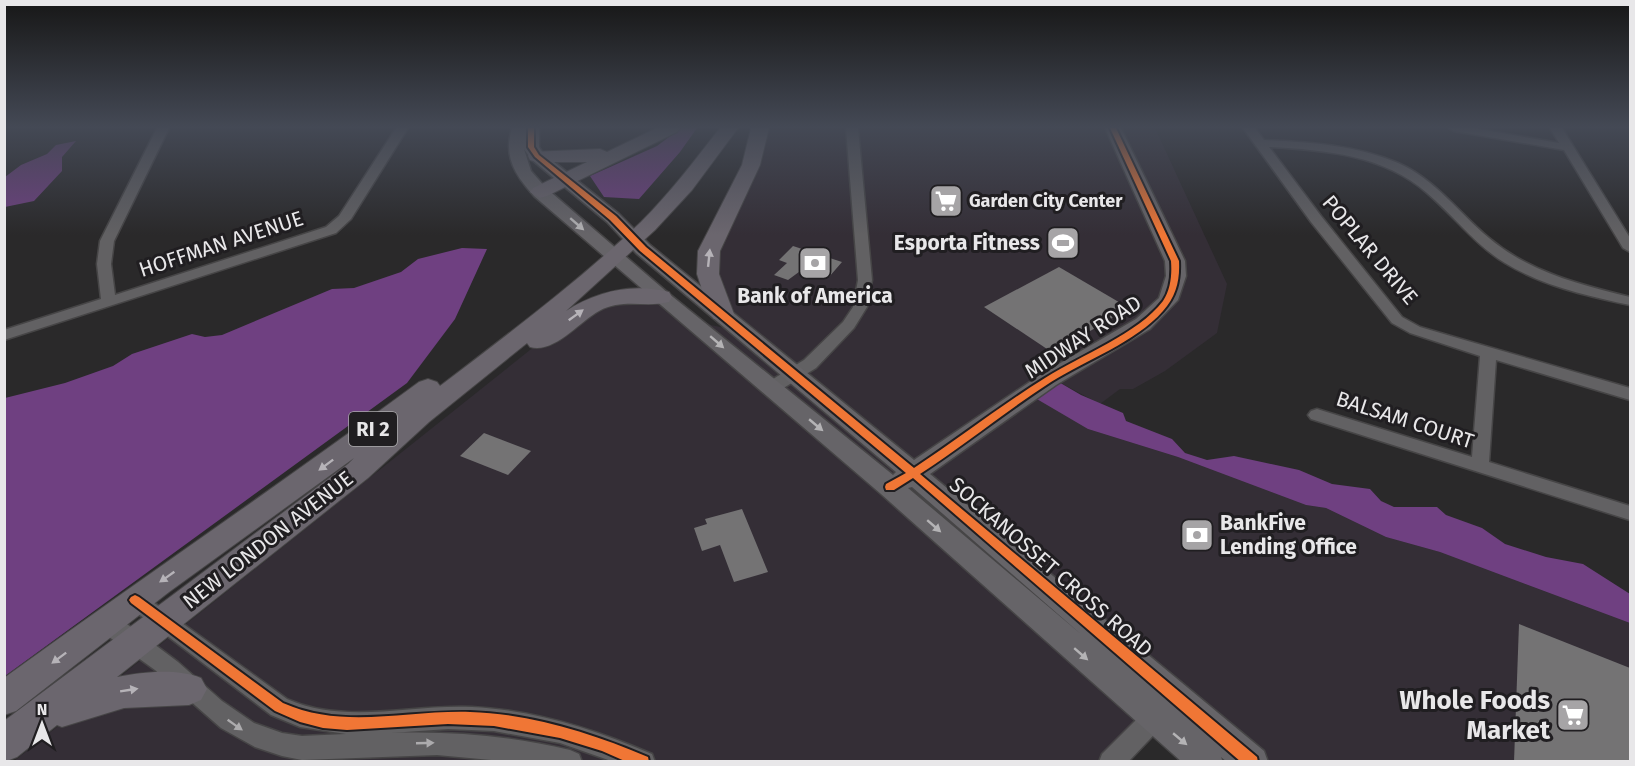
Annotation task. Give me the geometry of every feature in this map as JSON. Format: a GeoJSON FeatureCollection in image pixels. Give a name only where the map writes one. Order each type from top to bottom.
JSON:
{"type":"FeatureCollection","features":[{"type":"Feature","properties":{"kind":"main road"},"geometry":{"type":"LineString","coordinates":[[540,192],[597,164]]}},
{"type":"Feature","properties":{"kind":"main road","name":"NEW LONDON AVENUE"},"geometry":{"type":"LineString","coordinates":[[628,232],[681,164]]}},
{"type":"Feature","properties":{"kind":"main road","name":"NEW LONDON AVENUE"},"geometry":{"type":"LineString","coordinates":[[4,744],[358,471],[420,416],[526,333],[628,232],[685,186],[702,164]]}},
{"type":"Feature","properties":{"kind":"main road"},"geometry":{"type":"LineString","coordinates":[[722,314],[708,274],[709,251],[750,164]]}},
{"type":"Feature","properties":{"kind":"main road","name":"NEW LONDON AVENUE"},"geometry":{"type":"LineString","coordinates":[[4,699],[135,600],[314,474],[608,251]]}},
{"type":"Feature","properties":{"kind":"main road"},"geometry":{"type":"LineString","coordinates":[[358,471],[589,306],[620,295],[662,297]]}},
{"type":"Feature","properties":{"kind":"main road"},"geometry":{"type":"LineString","coordinates":[[34,721],[117,692],[148,688],[189,689]]}},
{"type":"Feature","properties":{"kind":"street"},"geometry":{"type":"LineString","coordinates":[[109,302],[103,277],[106,241],[145,164]]}},
{"type":"Feature","properties":{"kind":"street","name":"HOFFMAN AVENUE"},"geometry":{"type":"LineString","coordinates":[[4,335],[332,230],[344,219],[379,164]]}},
{"type":"Feature","properties":{"kind":"street"},"geometry":{"type":"LineString","coordinates":[[520,164],[540,192],[771,388],[902,481]]}},
{"type":"Feature","properties":{"kind":"street"},"geometry":{"type":"LineString","coordinates":[[546,164],[793,374],[902,481],[1165,708],[1252,762]]}},
{"type":"Feature","properties":{"kind":"street"},"geometry":{"type":"LineString","coordinates":[[771,388],[810,364],[849,325],[860,307],[865,280],[858,164]]}},
{"type":"Feature","properties":{"kind":"street","name":"MIDWAY ROAD"},"geometry":{"type":"LineString","coordinates":[[902,481],[1048,380],[1143,324],[1168,300],[1176,276],[1175,261],[1130,164]]}},
{"type":"Feature","properties":{"kind":"street","name":"POPLAR DRIVE"},"geometry":{"type":"LineString","coordinates":[[1275,164],[1316,219],[1397,320],[1415,330],[1488,354],[1630,394]]}},
{"type":"Feature","properties":{"kind":"street"},"geometry":{"type":"LineString","coordinates":[[1382,164],[1409,173],[1496,251],[1535,272],[1578,288],[1630,301]]}},
{"type":"Feature","properties":{"kind":"street"},"geometry":{"type":"LineString","coordinates":[[1579,164],[1630,248]]}},
{"type":"Feature","properties":{"kind":"street","name":"BALSAM COURT"},"geometry":{"type":"LineString","coordinates":[[1480,467],[1488,354]]}},
{"type":"Feature","properties":{"kind":"street","name":"BALSAM COURT"},"geometry":{"type":"LineString","coordinates":[[1317,416],[1630,513]]}},
{"type":"Feature","properties":{"kind":"street"},"geometry":{"type":"LineString","coordinates":[[135,600],[279,707],[300,718],[324,723],[449,718],[514,722],[576,736],[643,762]]}},
{"type":"Feature","properties":{"kind":"street"},"geometry":{"type":"LineString","coordinates":[[106,622],[168,668],[189,689],[242,729],[260,739],[288,747],[462,743],[525,750],[570,762]]}},
{"type":"Feature","properties":{"kind":"street"},"geometry":{"type":"LineString","coordinates":[[1111,762],[1165,708]]}},
{"type":"Feature","properties":{"kind":"street"},"geometry":{"type":"LineString","coordinates":[[1165,708],[1207,762]]}},
{"type":"Feature","properties":{"kind":"shaded area"},"geometry":{"type":"Polygon","coordinates":[[[62,164],[62,171],[34,201],[5,207],[5,177],[21,165],[62,164]]]}},
{"type":"Feature","properties":{"kind":"shaded area"},"geometry":{"type":"Polygon","coordinates":[[[617,164],[670,164],[639,199],[604,197],[590,176],[617,164]]]}},
{"type":"Feature","properties":{"kind":"shaded area"},"geometry":{"type":"Polygon","coordinates":[[[751,164],[1171,164],[1227,284],[1217,333],[1165,371],[1133,389],[1120,389],[1100,404],[1057,381],[1088,429],[1178,457],[1306,505],[1326,508],[1386,537],[1440,552],[1630,623],[1630,761],[1252,761],[1169,701],[1113,761],[13,762],[589,303],[631,294],[685,310],[711,325],[734,330],[710,277],[751,164]]]}},
{"type":"Feature","properties":{"kind":"shaded area"},"geometry":{"type":"Polygon","coordinates":[[[462,248],[487,249],[455,319],[407,383],[5,676],[5,398],[65,383],[113,366],[132,354],[192,334],[205,337],[222,335],[332,289],[354,288],[401,272],[418,259],[462,248]]]}},
{"type":"Feature","properties":{"kind":"shaded area"},"geometry":{"type":"Polygon","coordinates":[[[1057,381],[1081,395],[1123,413],[1126,421],[1172,439],[1185,453],[1207,460],[1234,456],[1299,470],[1332,484],[1370,489],[1381,501],[1394,507],[1437,507],[1446,515],[1482,528],[1505,544],[1546,557],[1583,564],[1630,594],[1630,623],[1440,552],[1386,537],[1326,508],[1306,505],[1178,457],[1088,429],[1030,395],[1057,381]]]}},
{"type":"Feature","properties":{"kind":"building","name":"Bank of America"},"geometry":{"type":"Polygon","coordinates":[[[793,246],[842,262],[829,277],[803,269],[788,280],[774,275],[787,263],[779,260],[793,246]]]}},
{"type":"Feature","properties":{"kind":"building"},"geometry":{"type":"Polygon","coordinates":[[[1059,267],[1129,308],[1053,353],[984,307],[1059,267]]]}},
{"type":"Feature","properties":{"kind":"building"},"geometry":{"type":"Polygon","coordinates":[[[484,433],[531,451],[508,475],[460,456],[484,433]]]}},
{"type":"Feature","properties":{"kind":"building"},"geometry":{"type":"Polygon","coordinates":[[[742,509],[768,572],[734,582],[720,545],[702,551],[694,528],[707,524],[705,519],[742,509]]]}},
{"type":"Feature","properties":{"kind":"building","name":"Whole Foods Market"},"geometry":{"type":"Polygon","coordinates":[[[1519,624],[1630,668],[1630,762],[1514,762],[1519,624]]]}},
{"type":"Feature","properties":{"kind":"cycle path","name":"SOCKANOSSET CROSS ROAD"},"geometry":{"type":"LineString","coordinates":[[546,164],[613,218],[643,249],[914,474],[1252,762]]}},
{"type":"Feature","properties":{"kind":"cycle path"},"geometry":{"type":"LineString","coordinates":[[890,487],[931,462],[1050,379],[1129,334],[1158,312],[1167,301],[1172,292],[1175,261],[1130,164]]}},
{"type":"Feature","properties":{"kind":"cycle path"},"geometry":{"type":"LineString","coordinates":[[135,600],[279,707],[300,716],[323,722],[347,723],[448,718],[494,720],[560,732],[602,745],[643,762]]}},
{"type":"Feature","properties":{"kind":"place","name":"Garden City Center"},"geometry":{"type":"Point","coordinates":[946,201]}},
{"type":"Feature","properties":{"kind":"place","name":"Esporta Fitness"},"geometry":{"type":"Point","coordinates":[1063,243]}},
{"type":"Feature","properties":{"kind":"place","name":"Bank of America"},"geometry":{"type":"Point","coordinates":[815,263]}},
{"type":"Feature","properties":{"kind":"place","name":"BankFive Lending Office"},"geometry":{"type":"Point","coordinates":[1197,535]}},
{"type":"Feature","properties":{"kind":"place","name":"Whole Foods Market"},"geometry":{"type":"Point","coordinates":[1573,715]}}]}
